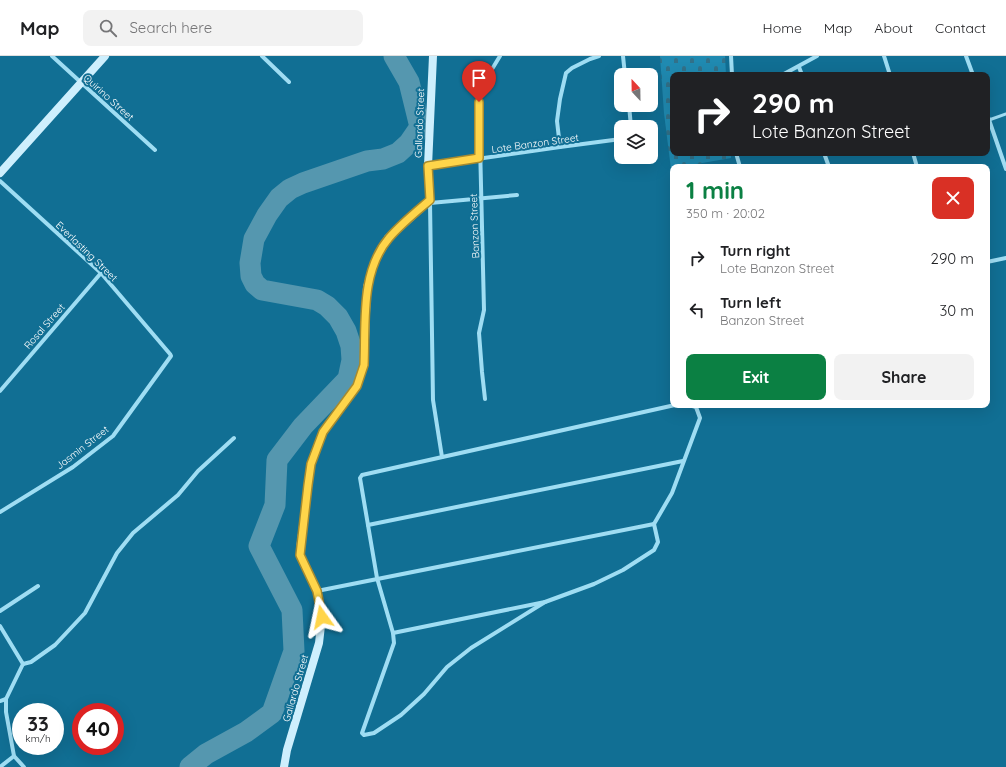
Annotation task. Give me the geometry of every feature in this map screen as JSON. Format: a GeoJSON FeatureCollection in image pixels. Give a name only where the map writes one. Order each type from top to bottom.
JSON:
{"type":"FeatureCollection","features":[{"type":"Feature","properties":{"kind":"street","name":"Quirino Street"},"geometry":{"type":"LineString","coordinates":[[52,56],[155,150]]}},
{"type":"Feature","properties":{"kind":"street"},"geometry":{"type":"LineString","coordinates":[[0,173],[105,56]]}},
{"type":"Feature","properties":{"kind":"street"},"geometry":{"type":"LineString","coordinates":[[262,56],[289,82]]}},
{"type":"Feature","properties":{"kind":"street","name":"Gallardo Street"},"geometry":{"type":"LineString","coordinates":[[284,767],[287,750],[319,643],[322,617],[317,591],[300,555],[311,464],[323,432],[357,386],[364,365],[367,287],[374,263],[388,238],[430,201],[428,166],[433,56]]}},
{"type":"Feature","properties":{"kind":"street","name":"Banzon Street"},"geometry":{"type":"LineString","coordinates":[[485,399],[479,333],[484,310],[479,158],[479,102],[483,84],[500,56]]}},
{"type":"Feature","properties":{"kind":"street"},"geometry":{"type":"LineString","coordinates":[[560,147],[557,121],[566,73],[572,68],[599,56]]}},
{"type":"Feature","properties":{"kind":"street"},"geometry":{"type":"LineString","coordinates":[[623,56],[624,68]]}},
{"type":"Feature","properties":{"kind":"street"},"geometry":{"type":"LineString","coordinates":[[730,56],[732,72]]}},
{"type":"Feature","properties":{"kind":"street"},"geometry":{"type":"LineString","coordinates":[[788,72],[817,56]]}},
{"type":"Feature","properties":{"kind":"street"},"geometry":{"type":"LineString","coordinates":[[884,56],[889,72]]}},
{"type":"Feature","properties":{"kind":"street"},"geometry":{"type":"LineString","coordinates":[[966,56],[972,72]]}},
{"type":"Feature","properties":{"kind":"street"},"geometry":{"type":"LineString","coordinates":[[799,67],[801,72]]}},
{"type":"Feature","properties":{"kind":"street"},"geometry":{"type":"LineString","coordinates":[[990,123],[1006,168]]}},
{"type":"Feature","properties":{"kind":"street","name":"Lote Banzon Street"},"geometry":{"type":"LineString","coordinates":[[428,166],[614,141]]}},
{"type":"Feature","properties":{"kind":"street","name":"Everlasting Street"},"geometry":{"type":"LineString","coordinates":[[0,181],[101,273],[171,356]]}},
{"type":"Feature","properties":{"kind":"street"},"geometry":{"type":"LineString","coordinates":[[442,457],[433,400],[430,201],[481,199],[517,195]]}},
{"type":"Feature","properties":{"kind":"street"},"geometry":{"type":"LineString","coordinates":[[990,261],[1006,258]]}},
{"type":"Feature","properties":{"kind":"street","name":"Rosal Street"},"geometry":{"type":"LineString","coordinates":[[0,391],[101,273]]}},
{"type":"Feature","properties":{"kind":"street","name":"Jasmin Street"},"geometry":{"type":"LineString","coordinates":[[0,512],[73,467],[113,436],[171,356]]}},
{"type":"Feature","properties":{"kind":"street"},"geometry":{"type":"LineString","coordinates":[[545,602],[471,648],[447,667],[424,694],[401,715],[374,733],[364,735],[362,733],[394,643],[393,633],[377,578],[360,482],[362,475],[670,406]]}},
{"type":"Feature","properties":{"kind":"street"},"geometry":{"type":"LineString","coordinates":[[393,633],[545,602],[565,596],[623,570],[654,550],[658,542],[654,524],[672,493],[693,438],[700,418],[696,408]]}},
{"type":"Feature","properties":{"kind":"street"},"geometry":{"type":"LineString","coordinates":[[23,664],[31,662],[55,645],[85,613],[117,553],[133,532],[178,495],[198,472],[234,438]]}},
{"type":"Feature","properties":{"kind":"street"},"geometry":{"type":"LineString","coordinates":[[368,525],[683,462]]}},
{"type":"Feature","properties":{"kind":"street"},"geometry":{"type":"LineString","coordinates":[[317,591],[654,524]]}},
{"type":"Feature","properties":{"kind":"street"},"geometry":{"type":"LineString","coordinates":[[0,611],[38,586]]}},
{"type":"Feature","properties":{"kind":"street"},"geometry":{"type":"LineString","coordinates":[[0,626],[23,664]]}},
{"type":"Feature","properties":{"kind":"street"},"geometry":{"type":"LineString","coordinates":[[23,664],[6,699],[6,712],[14,756],[24,767]]}},
{"type":"Feature","properties":{"kind":"street"},"geometry":{"type":"LineString","coordinates":[[0,701],[6,699]]}},
{"type":"Feature","properties":{"kind":"street"},"geometry":{"type":"LineString","coordinates":[[0,767],[14,756]]}},
{"type":"Feature","properties":{"kind":"lane"},"geometry":{"type":"LineString","coordinates":[[990,120],[1006,114]]}},
{"type":"Feature","properties":{"kind":"green space"},"geometry":{"type":"Polygon","coordinates":[[[660,56],[725,56],[726,72],[670,72],[670,156],[731,156],[731,158],[696,164],[670,164],[664,113],[660,56]]]}},
{"type":"Feature","properties":{"kind":"waterway"},"geometry":{"type":"LineString","coordinates":[[190,767],[206,754],[246,732],[272,713],[294,651],[292,610],[259,546],[275,505],[277,460],[303,426],[348,379],[352,360],[351,346],[346,331],[338,317],[327,306],[317,300],[262,290],[255,284],[251,276],[250,263],[254,239],[267,215],[279,198],[290,189],[367,161],[383,159],[398,153],[409,143],[420,127],[409,82],[394,56]]}},
{"type":"Feature","properties":{"kind":"route"},"geometry":{"type":"LineString","coordinates":[[322,617],[317,591],[300,555],[311,464],[323,432],[357,386],[361,375],[364,365],[367,287],[374,263],[388,238],[430,200],[428,166],[479,158],[479,102]]}}]}
